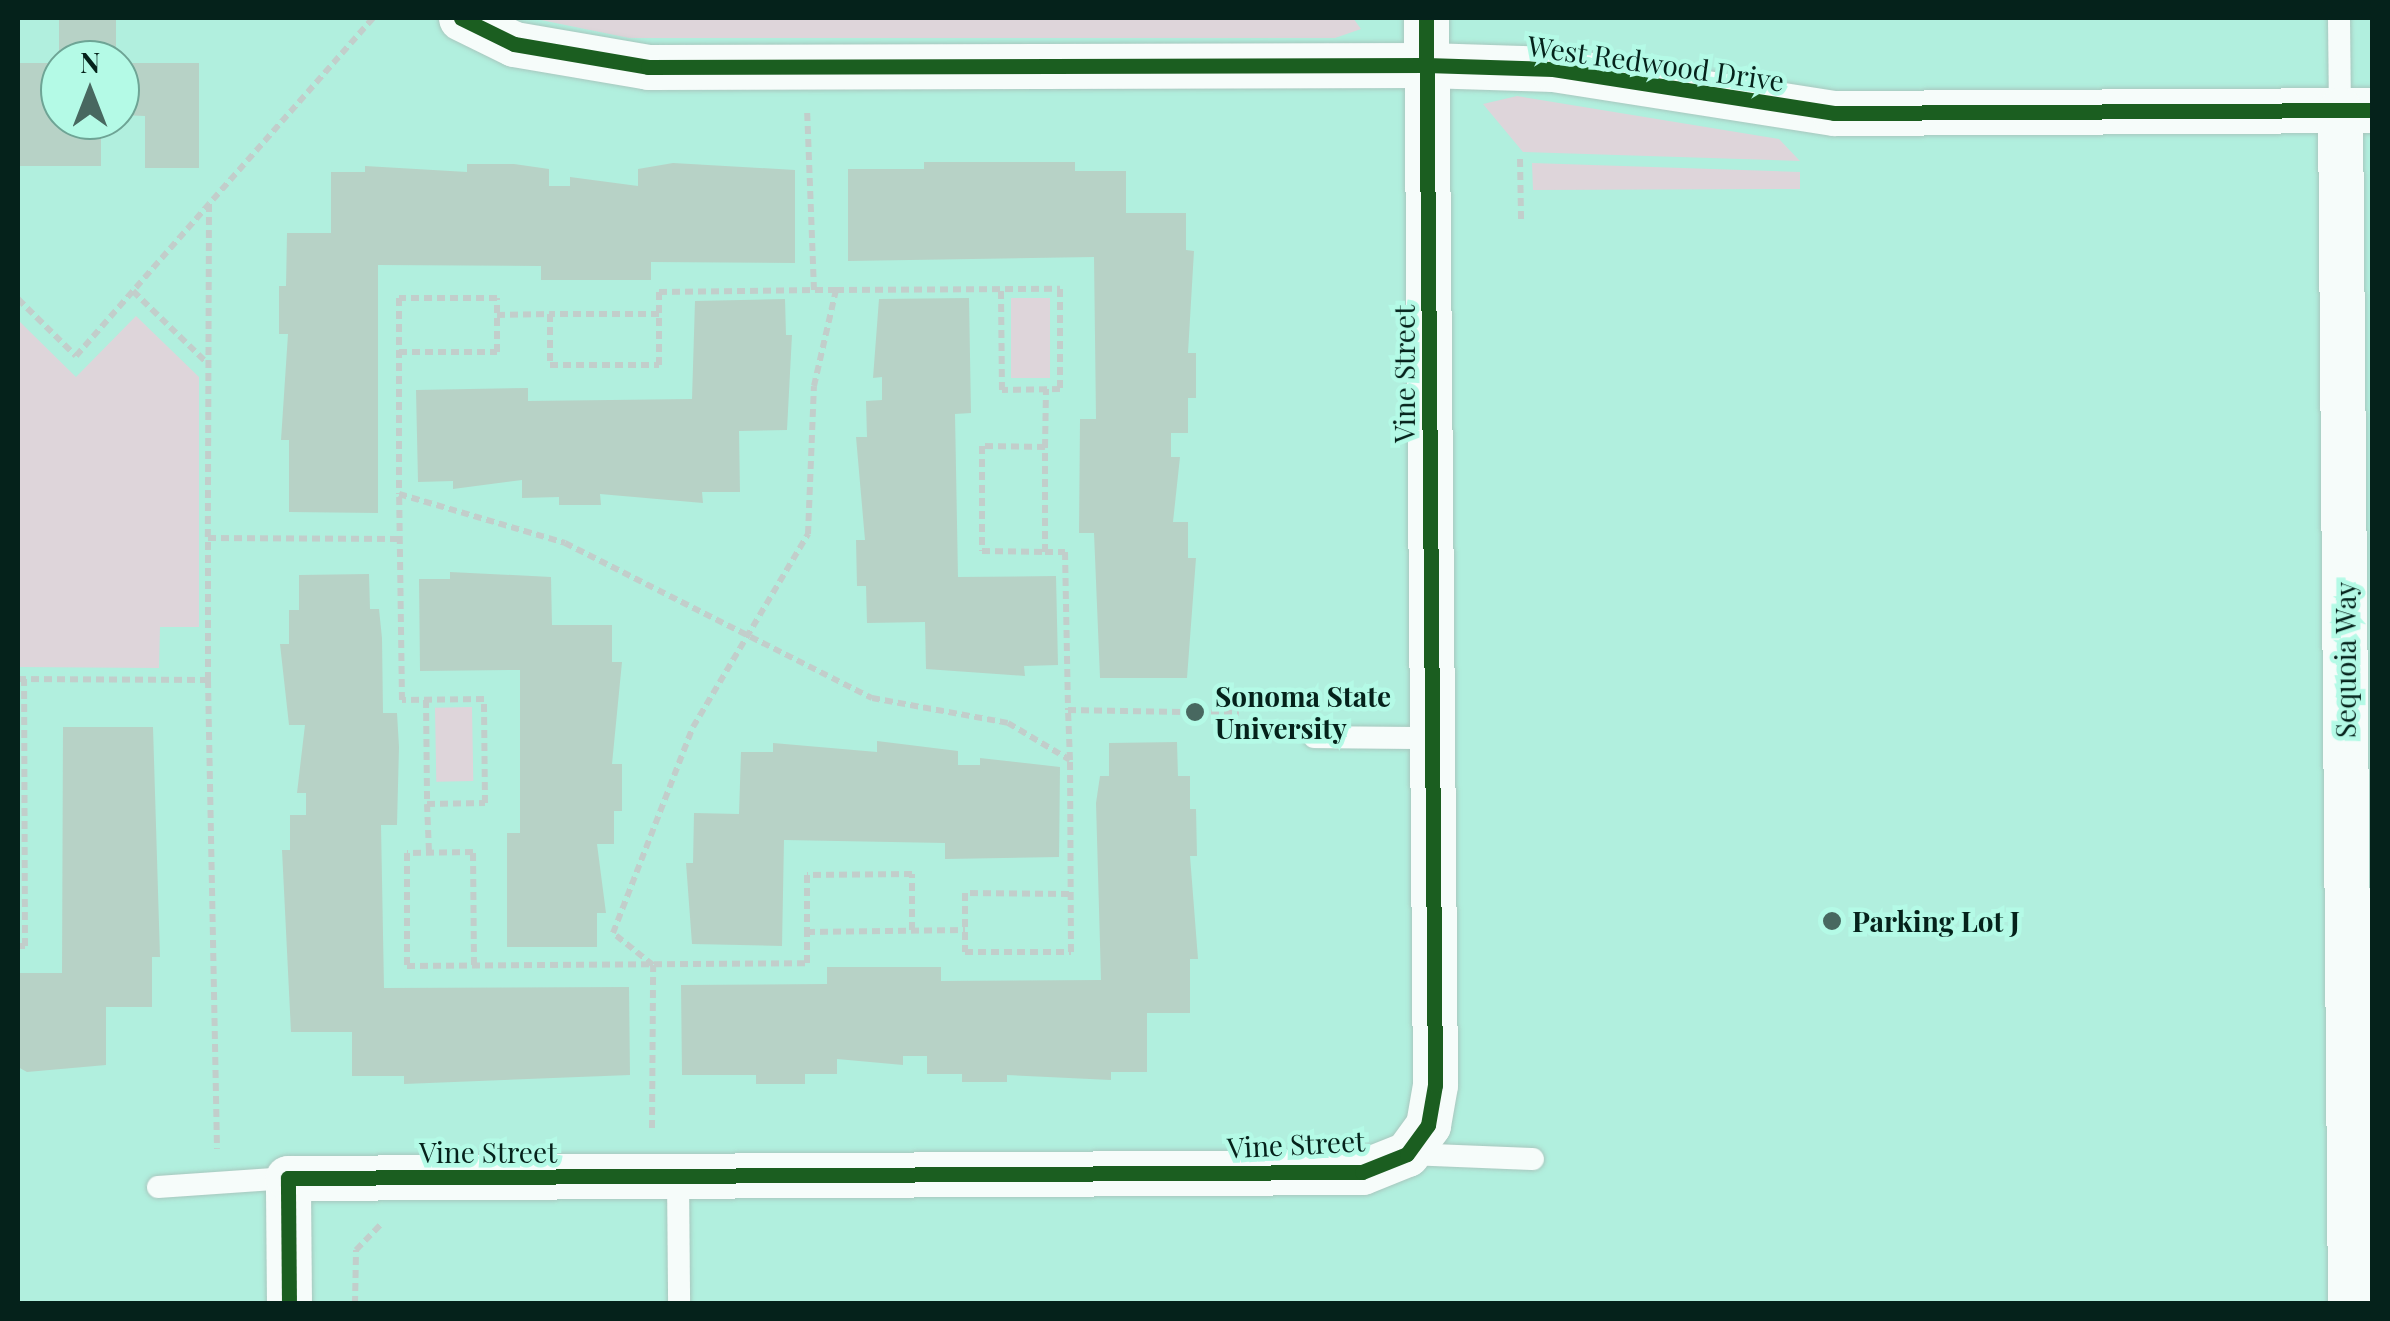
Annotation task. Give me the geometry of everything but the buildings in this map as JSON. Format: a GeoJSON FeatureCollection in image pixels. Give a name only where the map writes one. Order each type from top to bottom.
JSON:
{"type":"FeatureCollection","features":[{"type":"Feature","properties":{"kind":"street","name":"West Redwood Drive"},"geometry":{"type":"LineString","coordinates":[[461,18],[514,44],[648,67],[1426,65],[1553,70],[1834,113],[2356,110]]}},
{"type":"Feature","properties":{"kind":"street","name":"Vine Street"},"geometry":{"type":"LineString","coordinates":[[288,1178],[1362,1172],[1407,1154],[1428,1125],[1436,1085],[1426,18]]}},
{"type":"Feature","properties":{"kind":"street","name":"Sequoia Way"},"geometry":{"type":"LineString","coordinates":[[2350,1304],[2356,110]]}},
{"type":"Feature","properties":{"kind":"street"},"geometry":{"type":"LineString","coordinates":[[288,1178],[288,1304]]}},
{"type":"Feature","properties":{"kind":"lane","name":"Sequoia Way"},"geometry":{"type":"LineString","coordinates":[[2339,18],[2356,110]]}},
{"type":"Feature","properties":{"kind":"lane"},"geometry":{"type":"LineString","coordinates":[[1314,737],[1432,738]]}},
{"type":"Feature","properties":{"kind":"lane"},"geometry":{"type":"LineString","coordinates":[[1407,1154],[1533,1159]]}},
{"type":"Feature","properties":{"kind":"lane"},"geometry":{"type":"LineString","coordinates":[[678,1176],[680,1304]]}},
{"type":"Feature","properties":{"kind":"lane"},"geometry":{"type":"LineString","coordinates":[[158,1188],[288,1178]]}},
{"type":"Feature","properties":{"kind":"path"},"geometry":{"type":"LineString","coordinates":[[18,299],[76,356],[373,18]]}},
{"type":"Feature","properties":{"kind":"path"},"geometry":{"type":"LineString","coordinates":[[806,100],[814,290]]}},
{"type":"Feature","properties":{"kind":"path"},"geometry":{"type":"LineString","coordinates":[[1520,159],[1521,219]]}},
{"type":"Feature","properties":{"kind":"path"},"geometry":{"type":"LineString","coordinates":[[209,204],[208,680],[217,1150]]}},
{"type":"Feature","properties":{"kind":"path"},"geometry":{"type":"LineString","coordinates":[[550,314],[550,365],[660,365],[659,292],[1060,288],[1060,389],[1002,390],[1002,289]]}},
{"type":"Feature","properties":{"kind":"path"},"geometry":{"type":"LineString","coordinates":[[653,965],[613,934],[694,727],[750,639],[808,534],[814,386],[836,290]]}},
{"type":"Feature","properties":{"kind":"path"},"geometry":{"type":"LineString","coordinates":[[133,291],[208,365]]}},
{"type":"Feature","properties":{"kind":"path"},"geometry":{"type":"LineString","coordinates":[[399,352],[497,352],[497,298],[399,298],[399,352],[399,494],[402,700],[484,699],[485,803],[428,804]]}},
{"type":"Feature","properties":{"kind":"path"},"geometry":{"type":"LineString","coordinates":[[497,315],[659,314]]}},
{"type":"Feature","properties":{"kind":"path"},"geometry":{"type":"LineString","coordinates":[[1044,552],[1046,389]]}},
{"type":"Feature","properties":{"kind":"path"},"geometry":{"type":"LineString","coordinates":[[1045,447],[982,446],[982,551],[1065,552],[1071,952],[965,952],[965,893],[1069,894]]}},
{"type":"Feature","properties":{"kind":"path"},"geometry":{"type":"LineString","coordinates":[[399,494],[565,543],[872,698],[1008,724],[1070,760]]}},
{"type":"Feature","properties":{"kind":"path"},"geometry":{"type":"LineString","coordinates":[[208,538],[400,539]]}},
{"type":"Feature","properties":{"kind":"path"},"geometry":{"type":"LineString","coordinates":[[18,946],[25,946],[21,680],[208,680]]}},
{"type":"Feature","properties":{"kind":"path"},"geometry":{"type":"LineString","coordinates":[[426,700],[429,852]]}},
{"type":"Feature","properties":{"kind":"path"},"geometry":{"type":"LineString","coordinates":[[1068,710],[1239,713]]}},
{"type":"Feature","properties":{"kind":"path"},"geometry":{"type":"LineString","coordinates":[[474,965],[473,852],[407,853],[407,966],[807,963],[806,875],[912,874],[912,930]]}},
{"type":"Feature","properties":{"kind":"path"},"geometry":{"type":"LineString","coordinates":[[806,932],[965,930]]}},
{"type":"Feature","properties":{"kind":"path"},"geometry":{"type":"LineString","coordinates":[[652,1138],[653,965]]}},
{"type":"Feature","properties":{"kind":"path"},"geometry":{"type":"LineString","coordinates":[[355,1304],[356,1250],[380,1226],[380,1216]]}},
{"type":"Feature","properties":{"kind":"shaded area","name":"Sonoma State University"},"geometry":{"type":"Polygon","coordinates":[[[18,18],[2372,18],[2372,1303],[18,1303],[18,18]]]}},
{"type":"Feature","properties":{"kind":"shaded area"},"geometry":{"type":"Polygon","coordinates":[[[531,18],[1353,18],[1361,29],[1335,38],[629,38],[531,18]]]}},
{"type":"Feature","properties":{"kind":"shaded area"},"geometry":{"type":"Polygon","coordinates":[[[1517,96],[1779,139],[1800,161],[1523,152],[1483,104],[1517,96]]]}},
{"type":"Feature","properties":{"kind":"shaded area"},"geometry":{"type":"Polygon","coordinates":[[[1532,163],[1800,172],[1800,189],[1533,190],[1532,163]]]}},
{"type":"Feature","properties":{"kind":"shaded area"},"geometry":{"type":"Polygon","coordinates":[[[1011,298],[1050,298],[1050,378],[1011,378],[1011,298]]]}},
{"type":"Feature","properties":{"kind":"shaded area"},"geometry":{"type":"Polygon","coordinates":[[[136,316],[199,377],[199,627],[160,627],[159,668],[18,667],[18,320],[76,377],[136,316]]]}},
{"type":"Feature","properties":{"kind":"shaded area"},"geometry":{"type":"Polygon","coordinates":[[[472,707],[473,781],[436,782],[435,708],[472,707]]]}},
{"type":"Feature","properties":{"kind":"cycle path"},"geometry":{"type":"LineString","coordinates":[[461,18],[514,44],[648,67],[1426,65],[1553,69],[1834,113],[2372,110]]}},
{"type":"Feature","properties":{"kind":"cycle path"},"geometry":{"type":"LineString","coordinates":[[289,1304],[288,1178],[1362,1172],[1407,1154],[1428,1125],[1435,1085],[1426,18]]}},
{"type":"Feature","properties":{"kind":"place","name":"Sonoma State University"},"geometry":{"type":"Point","coordinates":[1195,712]}},
{"type":"Feature","properties":{"kind":"place","name":"Parking Lot J"},"geometry":{"type":"Point","coordinates":[1832,921]}}]}
